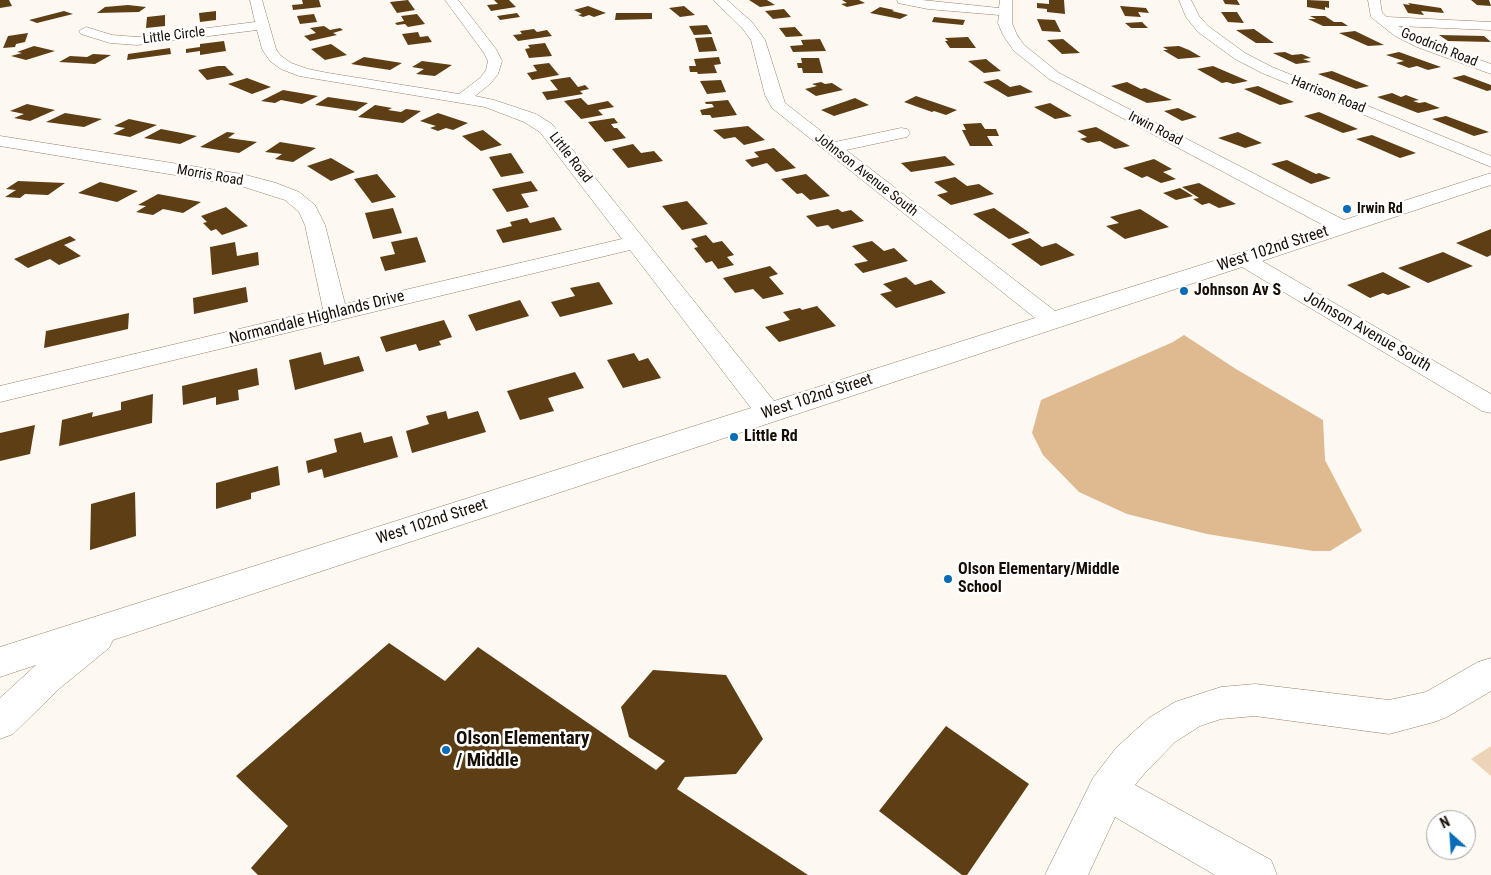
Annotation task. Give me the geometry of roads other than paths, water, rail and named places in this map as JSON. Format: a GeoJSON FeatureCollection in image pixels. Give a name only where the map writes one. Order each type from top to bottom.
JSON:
{"type":"FeatureCollection","features":[{"type":"Feature","properties":{"kind":"street","name":"Little Road"},"geometry":{"type":"LineString","coordinates":[[256,0],[269,49],[275,58],[286,66],[304,73],[463,98],[511,109],[546,128],[768,413]]}},
{"type":"Feature","properties":{"kind":"street"},"geometry":{"type":"LineString","coordinates":[[451,0],[491,52],[495,61],[493,70],[485,81],[463,98]]}},
{"type":"Feature","properties":{"kind":"street","name":"Johnson Avenue South"},"geometry":{"type":"LineString","coordinates":[[719,0],[740,18],[758,40],[773,95],[778,105],[1053,321]]}},
{"type":"Feature","properties":{"kind":"street"},"geometry":{"type":"LineString","coordinates":[[903,0],[928,5],[1005,6]]}},
{"type":"Feature","properties":{"kind":"street","name":"Harrison Road"},"geometry":{"type":"LineString","coordinates":[[1185,0],[1193,17],[1203,29],[1240,56],[1275,74],[1491,162]]}},
{"type":"Feature","properties":{"kind":"street","name":"Goodrich Road"},"geometry":{"type":"LineString","coordinates":[[1374,0],[1376,14],[1382,21],[1400,34],[1491,69]]}},
{"type":"Feature","properties":{"kind":"street","name":"Irwin Road"},"geometry":{"type":"LineString","coordinates":[[1005,6],[1005,23],[1010,35],[1019,48],[1054,76],[1343,227]]}},
{"type":"Feature","properties":{"kind":"street"},"geometry":{"type":"LineString","coordinates":[[1382,21],[1491,26]]}},
{"type":"Feature","properties":{"kind":"street","name":"Little Circle"},"geometry":{"type":"LineString","coordinates":[[86,31],[110,39],[137,40],[262,24]]}},
{"type":"Feature","properties":{"kind":"street"},"geometry":{"type":"LineString","coordinates":[[831,148],[901,133]]}},
{"type":"Feature","properties":{"kind":"street","name":"Morris Road"},"geometry":{"type":"LineString","coordinates":[[0,141],[242,180],[269,187],[292,196],[308,209],[316,225],[336,314]]}},
{"type":"Feature","properties":{"kind":"street","name":"West 102nd Street"},"geometry":{"type":"LineString","coordinates":[[0,662],[1491,179]]}},
{"type":"Feature","properties":{"kind":"street","name":"Normandale Highlands Drive"},"geometry":{"type":"LineString","coordinates":[[0,394],[635,242]]}},
{"type":"Feature","properties":{"kind":"street","name":"Johnson Avenue South"},"geometry":{"type":"LineString","coordinates":[[1243,259],[1491,404]]}},
{"type":"Feature","properties":{"kind":"street"},"geometry":{"type":"LineString","coordinates":[[0,722],[47,676],[112,626]]}},
{"type":"Feature","properties":{"kind":"street"},"geometry":{"type":"LineString","coordinates":[[1066,875],[1107,791],[1130,761],[1162,730],[1188,714],[1221,703],[1255,700],[1389,717],[1434,706],[1491,673]]}},
{"type":"Feature","properties":{"kind":"street"},"geometry":{"type":"LineString","coordinates":[[1107,791],[1256,875]]}},
{"type":"Feature","properties":{"kind":"place","name":"Irwin Rd"},"geometry":{"type":"Point","coordinates":[1347,209]}},
{"type":"Feature","properties":{"kind":"place","name":"Johnson Av S"},"geometry":{"type":"Point","coordinates":[1184,291]}},
{"type":"Feature","properties":{"kind":"place","name":"Little Rd"},"geometry":{"type":"Point","coordinates":[734,437]}},
{"type":"Feature","properties":{"kind":"place","name":"Olson Elementary/Middle School"},"geometry":{"type":"Point","coordinates":[948,579]}},
{"type":"Feature","properties":{"kind":"place","name":"Olson Elementary / Middle"},"geometry":{"type":"Point","coordinates":[446,750]}}]}
